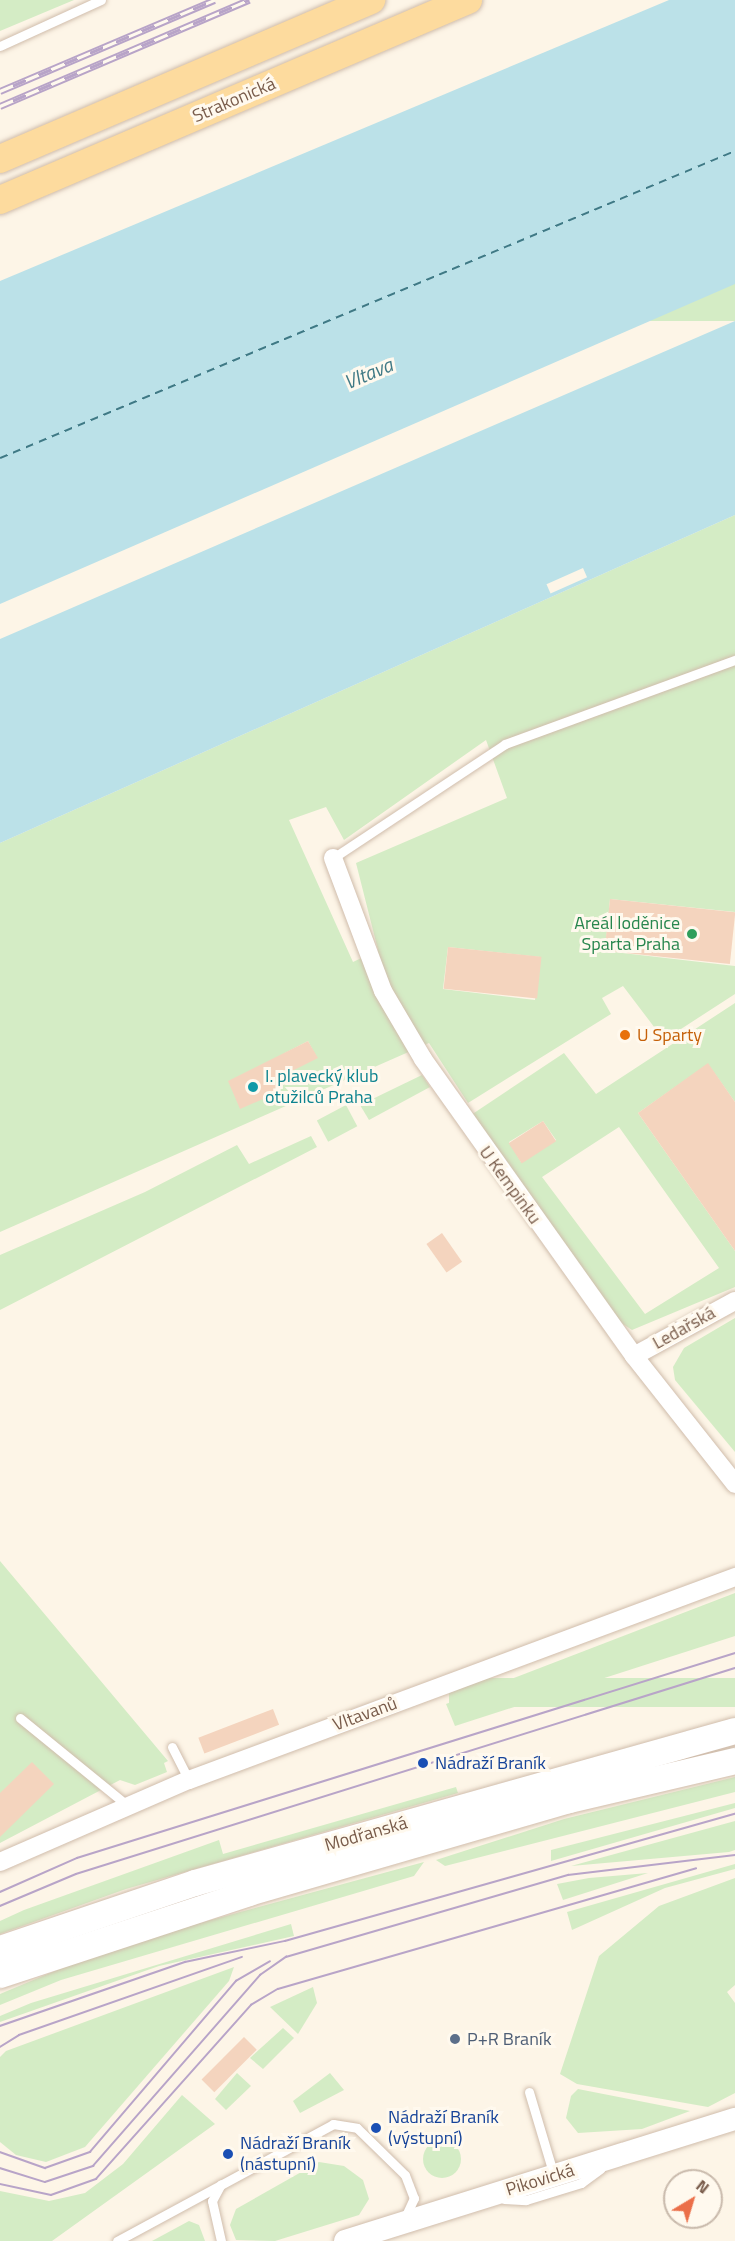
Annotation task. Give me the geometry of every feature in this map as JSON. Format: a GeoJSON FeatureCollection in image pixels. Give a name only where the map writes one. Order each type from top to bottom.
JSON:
{"type":"FeatureCollection","features":[{"type":"Feature","properties":{"kind":"main road","name":"Strakonická"},"geometry":{"type":"LineString","coordinates":[[0,159],[371,0]]}},
{"type":"Feature","properties":{"kind":"main road","name":"Strakonická"},"geometry":{"type":"LineString","coordinates":[[0,200],[468,0]]}},
{"type":"Feature","properties":{"kind":"main road","name":"Modřanská"},"geometry":{"type":"LineString","coordinates":[[0,1949],[138,1900],[462,1806],[735,1731]]}},
{"type":"Feature","properties":{"kind":"main road","name":"Modřanská"},"geometry":{"type":"LineString","coordinates":[[0,1976],[226,1899],[568,1800],[735,1761]]}},
{"type":"Feature","properties":{"kind":"street","name":"U Kempinku"},"geometry":{"type":"LineString","coordinates":[[333,858],[380,983],[423,1059],[634,1356],[735,1484]]}},
{"type":"Feature","properties":{"kind":"street","name":"Ledařská"},"geometry":{"type":"LineString","coordinates":[[634,1356],[735,1300]]}},
{"type":"Feature","properties":{"kind":"street","name":"Vltavanů"},"geometry":{"type":"LineString","coordinates":[[0,1862],[189,1780],[735,1576]]}},
{"type":"Feature","properties":{"kind":"street","name":"Pikovická"},"geometry":{"type":"LineString","coordinates":[[345,2241],[735,2119]]}},
{"type":"Feature","properties":{"kind":"lane"},"geometry":{"type":"LineString","coordinates":[[0,46],[101,0]]}},
{"type":"Feature","properties":{"kind":"lane"},"geometry":{"type":"LineString","coordinates":[[333,858],[505,744],[735,660]]}},
{"type":"Feature","properties":{"kind":"lane"},"geometry":{"type":"LineString","coordinates":[[20,1718],[128,1806]]}},
{"type":"Feature","properties":{"kind":"lane"},"geometry":{"type":"LineString","coordinates":[[172,1747],[189,1780]]}},
{"type":"Feature","properties":{"kind":"lane"},"geometry":{"type":"LineString","coordinates":[[529,2092],[554,2176]]}},
{"type":"Feature","properties":{"kind":"lane"},"geometry":{"type":"LineString","coordinates":[[117,2241],[321,2127],[344,2124],[366,2134],[408,2179],[413,2204],[396,2225]]}},
{"type":"Feature","properties":{"kind":"lane"},"geometry":{"type":"LineString","coordinates":[[487,2197],[526,2200],[581,2183],[613,2159]]}},
{"type":"Feature","properties":{"kind":"lane"},"geometry":{"type":"LineString","coordinates":[[221,2241],[212,2201],[227,2178]]}},
{"type":"Feature","properties":{"kind":"green space"},"geometry":{"type":"Polygon","coordinates":[[[0,0],[74,0],[0,31],[0,0]]]}},
{"type":"Feature","properties":{"kind":"green space"},"geometry":{"type":"Polygon","coordinates":[[[0,284],[735,284],[735,321],[0,321],[0,284]]]}},
{"type":"Feature","properties":{"kind":"green space"},"geometry":{"type":"Polygon","coordinates":[[[735,515],[735,912],[610,899],[605,951],[735,966],[735,994],[664,1040],[623,986],[602,998],[611,1014],[468,1103],[429,1043],[0,1232],[0,843],[735,515]],[[486,740],[344,840],[326,807],[289,820],[353,962],[378,950],[356,863],[507,798],[486,740]],[[448,947],[443,989],[535,1000],[540,957],[448,947]],[[308,1041],[285,1053],[317,1058],[308,1041]]]}},
{"type":"Feature","properties":{"kind":"green space"},"geometry":{"type":"Polygon","coordinates":[[[735,1003],[735,1102],[708,1064],[638,1113],[735,1251],[735,1287],[632,1330],[620,1322],[471,1115],[564,1053],[596,1094],[735,1003]],[[543,1121],[509,1142],[521,1162],[556,1140],[543,1121]],[[619,1127],[542,1177],[645,1314],[719,1268],[619,1127]]]}},
{"type":"Feature","properties":{"kind":"green space"},"geometry":{"type":"Polygon","coordinates":[[[422,1075],[430,1087],[369,1120],[360,1105],[422,1075]]]}},
{"type":"Feature","properties":{"kind":"green space"},"geometry":{"type":"Polygon","coordinates":[[[346,1105],[357,1126],[328,1142],[317,1120],[346,1105]]]}},
{"type":"Feature","properties":{"kind":"green space"},"geometry":{"type":"Polygon","coordinates":[[[311,1136],[317,1147],[0,1310],[0,1255],[145,1192],[237,1145],[249,1164],[311,1136]]]}},
{"type":"Feature","properties":{"kind":"green space"},"geometry":{"type":"Polygon","coordinates":[[[735,1318],[735,1452],[675,1380],[673,1367],[684,1348],[735,1318]]]}},
{"type":"Feature","properties":{"kind":"green space"},"geometry":{"type":"Polygon","coordinates":[[[0,1561],[168,1761],[164,1763],[167,1772],[135,1785],[120,1780],[0,1843],[0,1561]]]}},
{"type":"Feature","properties":{"kind":"green space"},"geometry":{"type":"Polygon","coordinates":[[[735,1593],[735,1636],[455,1726],[446,1704],[735,1593]]]}},
{"type":"Feature","properties":{"kind":"green space"},"geometry":{"type":"Polygon","coordinates":[[[449,1678],[735,1678],[735,1707],[449,1707],[449,1678]]]}},
{"type":"Feature","properties":{"kind":"green space"},"geometry":{"type":"Polygon","coordinates":[[[735,1777],[735,1792],[445,1866],[436,1860],[564,1819],[735,1777]]]}},
{"type":"Feature","properties":{"kind":"green space"},"geometry":{"type":"Polygon","coordinates":[[[456,1787],[458,1793],[126,1889],[0,1934],[0,1921],[24,1910],[219,1840],[223,1854],[456,1787]]]}},
{"type":"Feature","properties":{"kind":"green space"},"geometry":{"type":"Polygon","coordinates":[[[735,1803],[735,1808],[551,1861],[551,1850],[735,1803]]]}},
{"type":"Feature","properties":{"kind":"green space"},"geometry":{"type":"Polygon","coordinates":[[[735,1821],[735,1850],[729,1852],[571,1866],[735,1821]]]}},
{"type":"Feature","properties":{"kind":"green space"},"geometry":{"type":"Polygon","coordinates":[[[424,1862],[414,1876],[61,1980],[0,2005],[0,1994],[112,1947],[424,1862]]]}},
{"type":"Feature","properties":{"kind":"green space"},"geometry":{"type":"Polygon","coordinates":[[[735,1864],[735,1869],[665,1888],[572,1930],[567,1912],[735,1864]]]}},
{"type":"Feature","properties":{"kind":"green space"},"geometry":{"type":"Polygon","coordinates":[[[648,1873],[563,1900],[557,1884],[589,1878],[648,1873]]]}},
{"type":"Feature","properties":{"kind":"green space"},"geometry":{"type":"Polygon","coordinates":[[[735,1878],[735,1985],[727,1992],[735,2003],[735,2093],[708,2107],[577,2084],[560,2074],[599,1956],[659,1906],[735,1878]]]}},
{"type":"Feature","properties":{"kind":"green space"},"geometry":{"type":"Polygon","coordinates":[[[291,1924],[294,1936],[159,1966],[0,2022],[0,2016],[31,2003],[291,1924]]]}},
{"type":"Feature","properties":{"kind":"green space"},"geometry":{"type":"Polygon","coordinates":[[[234,1967],[229,1981],[85,2147],[46,2162],[16,2155],[0,2142],[0,2057],[6,2051],[234,1967]]]}},
{"type":"Feature","properties":{"kind":"green space"},"geometry":{"type":"Polygon","coordinates":[[[313,1987],[317,2003],[298,2034],[270,2007],[313,1987]]]}},
{"type":"Feature","properties":{"kind":"green space"},"geometry":{"type":"Polygon","coordinates":[[[283,2028],[294,2038],[263,2069],[250,2058],[283,2028]]]}},
{"type":"Feature","properties":{"kind":"green space"},"geometry":{"type":"Polygon","coordinates":[[[237,2073],[251,2086],[226,2110],[215,2099],[237,2073]]]}},
{"type":"Feature","properties":{"kind":"green space"},"geometry":{"type":"Polygon","coordinates":[[[330,2073],[344,2090],[300,2113],[293,2101],[330,2073]]]}},
{"type":"Feature","properties":{"kind":"green space"},"geometry":{"type":"Polygon","coordinates":[[[578,2089],[690,2111],[642,2129],[578,2133],[566,2118],[571,2096],[578,2089]]]}},
{"type":"Feature","properties":{"kind":"green space"},"geometry":{"type":"Polygon","coordinates":[[[182,2095],[215,2124],[52,2241],[0,2241],[0,2191],[49,2201],[85,2193],[123,2164],[182,2095]]]}},
{"type":"Feature","properties":{"kind":"green space"},"geometry":{"type":"Polygon","coordinates":[[[442,2140],[455,2146],[461,2159],[455,2172],[442,2178],[429,2172],[423,2159],[429,2146],[442,2140]]]}},
{"type":"Feature","properties":{"kind":"green space"},"geometry":{"type":"Polygon","coordinates":[[[319,2162],[344,2166],[363,2180],[369,2199],[359,2215],[275,2241],[236,2240],[230,2225],[236,2209],[319,2162]]]}},
{"type":"Feature","properties":{"kind":"green space"},"geometry":{"type":"Polygon","coordinates":[[[189,2221],[199,2225],[205,2241],[152,2241],[189,2221]]]}},
{"type":"Feature","properties":{"kind":"water","name":"Vltava"},"geometry":{"type":"Polygon","coordinates":[[[669,0],[735,0],[735,284],[0,604],[0,281],[669,0]]]}},
{"type":"Feature","properties":{"kind":"water"},"geometry":{"type":"Polygon","coordinates":[[[735,321],[735,515],[0,843],[0,639],[735,321]]]}},
{"type":"Feature","properties":{"kind":"pier"},"geometry":{"type":"Polygon","coordinates":[[[583,568],[587,577],[551,593],[546,584],[583,568]]]}},
{"type":"Feature","properties":{"kind":"building"},"geometry":{"type":"Polygon","coordinates":[[[610,899],[735,912],[730,964],[605,951],[610,899]]]}},
{"type":"Feature","properties":{"kind":"building"},"geometry":{"type":"Polygon","coordinates":[[[448,947],[541,957],[537,999],[444,989],[448,947]]]}},
{"type":"Feature","properties":{"kind":"building"},"geometry":{"type":"Polygon","coordinates":[[[308,1041],[318,1058],[274,1080],[279,1092],[240,1109],[228,1081],[308,1041]]]}},
{"type":"Feature","properties":{"kind":"building"},"geometry":{"type":"Polygon","coordinates":[[[708,1063],[735,1102],[735,1251],[638,1113],[708,1063]]]}},
{"type":"Feature","properties":{"kind":"building"},"geometry":{"type":"Polygon","coordinates":[[[543,1121],[556,1141],[522,1163],[509,1143],[543,1121]]]}},
{"type":"Feature","properties":{"kind":"building"},"geometry":{"type":"Polygon","coordinates":[[[442,1233],[462,1262],[447,1273],[426,1244],[442,1233]]]}},
{"type":"Feature","properties":{"kind":"building"},"geometry":{"type":"Polygon","coordinates":[[[273,1709],[279,1725],[204,1754],[198,1738],[273,1709]]]}},
{"type":"Feature","properties":{"kind":"building"},"geometry":{"type":"Polygon","coordinates":[[[32,1762],[54,1784],[0,1837],[0,1793],[32,1762]]]}},
{"type":"Feature","properties":{"kind":"building"},"geometry":{"type":"Polygon","coordinates":[[[244,2037],[257,2050],[214,2092],[202,2079],[244,2037]]]}},
{"type":"Feature","properties":{"kind":"ferry route"},"geometry":{"type":"LineString","coordinates":[[0,458],[735,151]]}},
{"type":"Feature","properties":{"kind":"tram line"},"geometry":{"type":"LineString","coordinates":[[0,1892],[77,1858],[735,1653]]}},
{"type":"Feature","properties":{"kind":"tram line"},"geometry":{"type":"LineString","coordinates":[[0,1906],[76,1874],[735,1668]]}},
{"type":"Feature","properties":{"kind":"tram line"},"geometry":{"type":"LineString","coordinates":[[0,2026],[185,1962],[285,1941],[735,1814]]}},
{"type":"Feature","properties":{"kind":"tram line"},"geometry":{"type":"LineString","coordinates":[[0,2168],[45,2182],[93,2166],[260,1975],[286,1957],[568,1875],[735,1855]]}},
{"type":"Feature","properties":{"kind":"tram line"},"geometry":{"type":"LineString","coordinates":[[0,2184],[51,2195],[96,2179],[251,2005],[278,1989],[696,1868]]}},
{"type":"Feature","properties":{"kind":"tram line"},"geometry":{"type":"LineString","coordinates":[[0,2047],[19,2035],[242,1957]]}},
{"type":"Feature","properties":{"kind":"tram line"},"geometry":{"type":"LineString","coordinates":[[0,2152],[45,2168],[90,2152],[236,1981],[270,1961]]}},
{"type":"Feature","properties":{"kind":"railway"},"geometry":{"type":"LineString","coordinates":[[0,91],[214,0]]}},
{"type":"Feature","properties":{"kind":"railway"},"geometry":{"type":"LineString","coordinates":[[0,106],[249,0]]}},
{"type":"Feature","properties":{"kind":"place","name":"Areál loděnice Sparta Praha"},"geometry":{"type":"Point","coordinates":[692,934]}},
{"type":"Feature","properties":{"kind":"place","name":"U Sparty"},"geometry":{"type":"Point","coordinates":[625,1035]}},
{"type":"Feature","properties":{"kind":"place","name":"I. plavecký klub otužilců Praha"},"geometry":{"type":"Point","coordinates":[253,1087]}},
{"type":"Feature","properties":{"kind":"place","name":"Nádraží Braník"},"geometry":{"type":"Point","coordinates":[423,1763]}},
{"type":"Feature","properties":{"kind":"place","name":"P+R Braník"},"geometry":{"type":"Point","coordinates":[455,2039]}},
{"type":"Feature","properties":{"kind":"place","name":"Nádraží Braník (výstupní)"},"geometry":{"type":"Point","coordinates":[376,2128]}},
{"type":"Feature","properties":{"kind":"place","name":"Nádraží Braník (nástupní)"},"geometry":{"type":"Point","coordinates":[228,2154]}}]}
